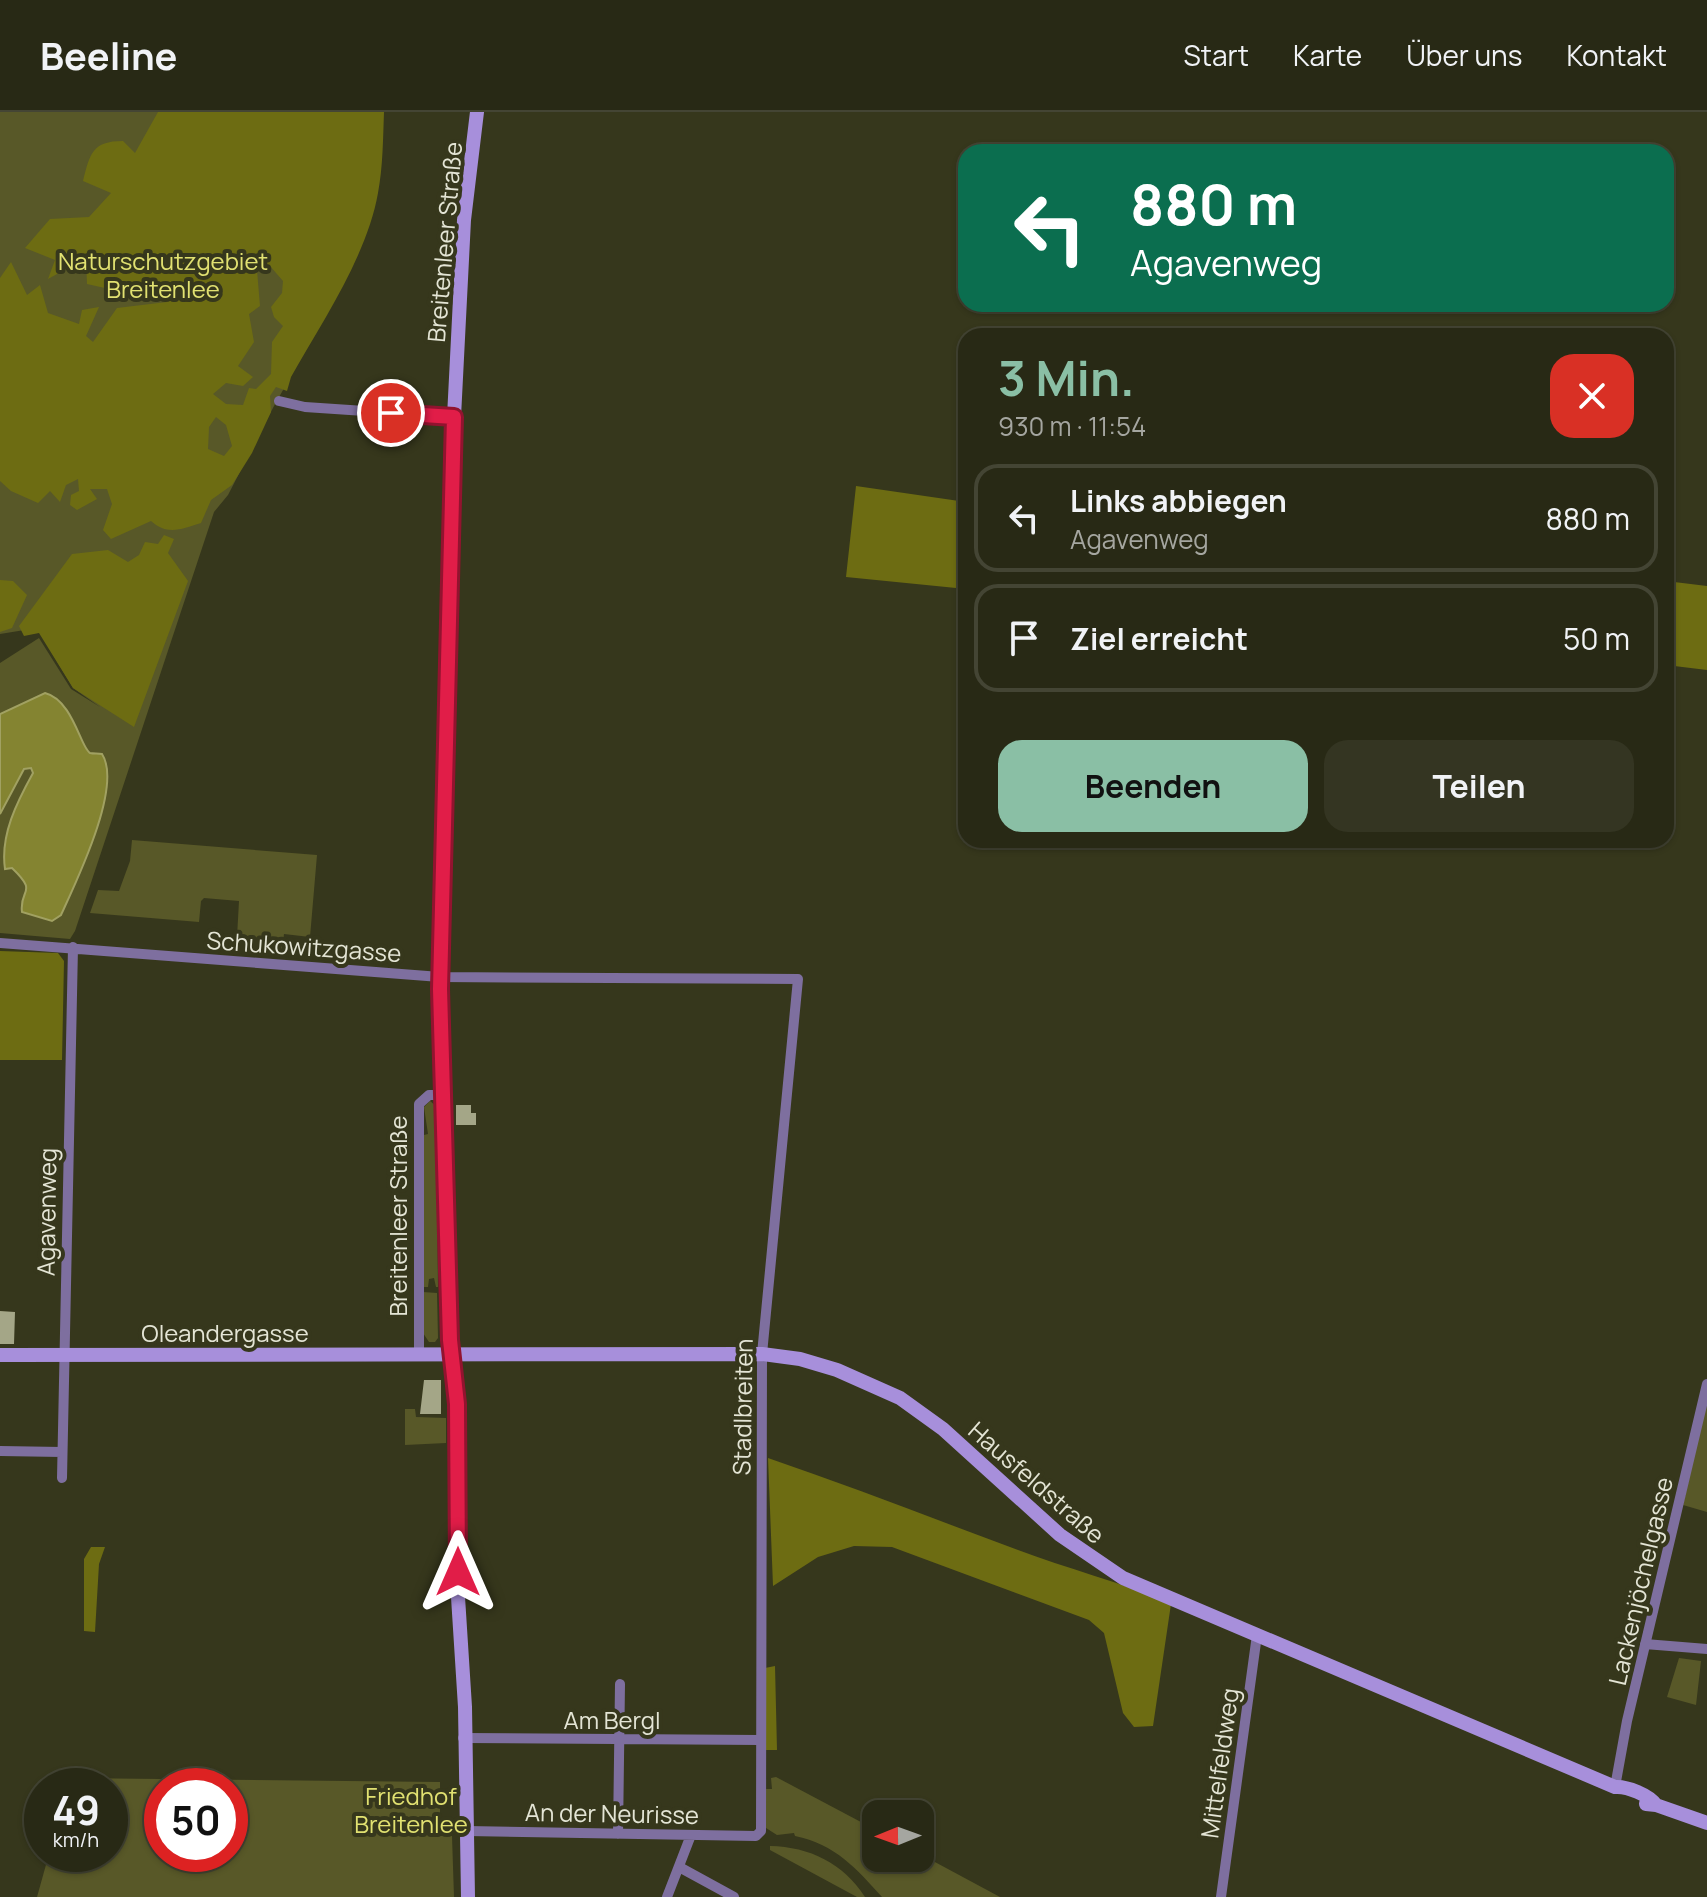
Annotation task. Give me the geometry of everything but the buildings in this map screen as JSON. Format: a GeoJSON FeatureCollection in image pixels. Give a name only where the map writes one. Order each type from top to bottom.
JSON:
{"type":"FeatureCollection","features":[{"type":"Feature","properties":{"kind":"street","name":"Breitenleer Straße"},"geometry":{"type":"LineString","coordinates":[[468,1897],[463,1738],[465,1707],[458,1597],[457,1404],[450,1354],[440,977],[454,417],[464,220],[477,112]]}},
{"type":"Feature","properties":{"kind":"street"},"geometry":{"type":"LineString","coordinates":[[279,401],[305,407],[454,417]]}},
{"type":"Feature","properties":{"kind":"street","name":"Schukowitzgasse"},"geometry":{"type":"LineString","coordinates":[[0,943],[440,977],[798,979]]}},
{"type":"Feature","properties":{"kind":"street","name":"Agavenweg"},"geometry":{"type":"LineString","coordinates":[[62,1478],[73,947]]}},
{"type":"Feature","properties":{"kind":"street","name":"Stadlbreiten"},"geometry":{"type":"LineString","coordinates":[[756,1836],[761,1831],[762,1354],[798,979]]}},
{"type":"Feature","properties":{"kind":"street","name":"Breitenleer Straße"},"geometry":{"type":"LineString","coordinates":[[419,1354],[419,1104],[429,1095],[442,1095]]}},
{"type":"Feature","properties":{"kind":"street","name":"Oleandergasse"},"geometry":{"type":"LineString","coordinates":[[0,1355],[450,1354]]}},
{"type":"Feature","properties":{"kind":"street","name":"Hausfeldstraße"},"geometry":{"type":"LineString","coordinates":[[450,1354],[762,1354],[800,1359],[837,1370],[900,1398],[943,1429],[1090,1559],[1123,1578],[1615,1787],[1621,1786],[1653,1799],[1656,1805],[1707,1823]]}},
{"type":"Feature","properties":{"kind":"street","name":"Lackenjöchelgasse"},"geometry":{"type":"LineString","coordinates":[[1615,1787],[1645,1644],[1707,1384]]}},
{"type":"Feature","properties":{"kind":"street"},"geometry":{"type":"LineString","coordinates":[[0,1451],[62,1452]]}},
{"type":"Feature","properties":{"kind":"street","name":"Mittelfeldweg"},"geometry":{"type":"LineString","coordinates":[[1221,1897],[1257,1635]]}},
{"type":"Feature","properties":{"kind":"street"},"geometry":{"type":"LineString","coordinates":[[1645,1644],[1707,1649]]}},
{"type":"Feature","properties":{"kind":"street"},"geometry":{"type":"LineString","coordinates":[[618,1834],[620,1684]]}},
{"type":"Feature","properties":{"kind":"street","name":"Am Bergl"},"geometry":{"type":"LineString","coordinates":[[463,1738],[760,1740]]}},
{"type":"Feature","properties":{"kind":"street","name":"An der Neurisse"},"geometry":{"type":"LineString","coordinates":[[467,1831],[756,1836]]}},
{"type":"Feature","properties":{"kind":"street"},"geometry":{"type":"LineString","coordinates":[[667,1897],[681,1868],[691,1835]]}},
{"type":"Feature","properties":{"kind":"street"},"geometry":{"type":"LineString","coordinates":[[681,1868],[734,1897]]}},
{"type":"Feature","properties":{"kind":"green space","name":"Naturschutzgebiet Breitenlee"},"geometry":{"type":"Polygon","coordinates":[[[0,112],[383,112],[340,289],[228,495],[214,512],[70,939],[0,933],[0,663],[39,638],[71,689],[100,707],[73,688],[37,628],[0,634],[0,112]]]}},
{"type":"Feature","properties":{"kind":"green space","name":"Naturschutzgebiet Breitenlee"},"geometry":{"type":"Polygon","coordinates":[[[158,112],[384,112],[380,183],[364,241],[342,288],[291,377],[287,391],[276,387],[270,396],[271,412],[252,453],[232,485],[211,500],[201,523],[169,530],[151,521],[111,539],[103,530],[112,504],[107,489],[90,489],[97,499],[77,510],[70,505],[71,495],[79,491],[78,479],[66,485],[60,502],[50,491],[38,503],[11,491],[0,481],[0,278],[11,262],[27,295],[40,285],[48,313],[79,324],[82,310],[99,307],[86,336],[93,342],[117,308],[167,302],[87,284],[86,258],[48,279],[55,260],[25,248],[50,219],[89,217],[111,193],[83,181],[94,151],[105,143],[123,141],[135,153],[158,112]],[[270,266],[257,270],[260,306],[249,314],[254,342],[238,366],[253,377],[243,386],[226,383],[213,394],[226,404],[243,405],[249,388],[256,389],[271,374],[272,342],[283,326],[274,317],[271,307],[282,293],[283,281],[270,266]],[[216,417],[209,427],[208,449],[224,456],[232,446],[226,425],[216,417]]]}},
{"type":"Feature","properties":{"kind":"green space"},"geometry":{"type":"Polygon","coordinates":[[[856,486],[958,501],[958,588],[846,577],[856,486]]]}},
{"type":"Feature","properties":{"kind":"green space"},"geometry":{"type":"Polygon","coordinates":[[[164,535],[174,539],[168,553],[188,581],[134,727],[73,688],[39,633],[24,636],[19,626],[72,554],[108,550],[128,562],[139,555],[145,542],[158,544],[164,535]]]}},
{"type":"Feature","properties":{"kind":"green space"},"geometry":{"type":"Polygon","coordinates":[[[0,580],[13,581],[27,595],[12,628],[0,632],[0,580]]]}},
{"type":"Feature","properties":{"kind":"green space"},"geometry":{"type":"Polygon","coordinates":[[[1674,582],[1707,586],[1707,670],[1674,666],[1674,582]]]}},
{"type":"Feature","properties":{"kind":"green space"},"geometry":{"type":"Polygon","coordinates":[[[132,840],[317,855],[310,937],[284,934],[281,957],[272,956],[237,937],[239,901],[204,898],[199,922],[90,913],[98,890],[119,891],[130,861],[132,840]]]}},
{"type":"Feature","properties":{"kind":"green space"},"geometry":{"type":"Polygon","coordinates":[[[0,951],[58,953],[64,961],[62,1060],[0,1060],[0,951]]]}},
{"type":"Feature","properties":{"kind":"green space"},"geometry":{"type":"Polygon","coordinates":[[[430,1101],[436,1106],[438,1287],[434,1278],[429,1279],[428,1287],[423,1287],[424,1135],[428,1134],[424,1107],[430,1101]]]}},
{"type":"Feature","properties":{"kind":"green space"},"geometry":{"type":"Polygon","coordinates":[[[423,1292],[437,1293],[438,1338],[435,1342],[429,1342],[423,1333],[423,1292]]]}},
{"type":"Feature","properties":{"kind":"green space"},"geometry":{"type":"Polygon","coordinates":[[[1707,1400],[1707,1512],[1683,1505],[1707,1400]]]}},
{"type":"Feature","properties":{"kind":"green space"},"geometry":{"type":"Polygon","coordinates":[[[405,1409],[415,1409],[416,1417],[446,1418],[446,1443],[405,1445],[405,1409]]]}},
{"type":"Feature","properties":{"kind":"green space"},"geometry":{"type":"Polygon","coordinates":[[[768,1458],[1171,1604],[1153,1726],[1134,1727],[1123,1713],[1104,1633],[1089,1620],[892,1547],[854,1546],[818,1557],[773,1586],[768,1458]]]}},
{"type":"Feature","properties":{"kind":"green space"},"geometry":{"type":"Polygon","coordinates":[[[91,1547],[105,1547],[99,1564],[95,1632],[84,1631],[84,1559],[91,1547]]]}},
{"type":"Feature","properties":{"kind":"green space"},"geometry":{"type":"Polygon","coordinates":[[[1679,1658],[1701,1661],[1696,1705],[1667,1697],[1679,1658]]]}},
{"type":"Feature","properties":{"kind":"green space"},"geometry":{"type":"Polygon","coordinates":[[[775,1666],[777,1750],[764,1750],[765,1668],[775,1666]]]}},
{"type":"Feature","properties":{"kind":"green space"},"geometry":{"type":"Polygon","coordinates":[[[776,1777],[862,1823],[862,1872],[934,1872],[934,1862],[1000,1897],[882,1897],[834,1851],[794,1833],[777,1835],[766,1828],[766,1789],[772,1789],[771,1778],[776,1777]]]}},
{"type":"Feature","properties":{"kind":"green space","name":"Friedhof Breitenlee"},"geometry":{"type":"Polygon","coordinates":[[[128,1779],[144,1779],[144,1872],[248,1872],[248,1780],[440,1782],[440,1836],[452,1836],[454,1897],[37,1897],[44,1872],[128,1872],[128,1779]]]}},
{"type":"Feature","properties":{"kind":"green space"},"geometry":{"type":"Polygon","coordinates":[[[770,1846],[799,1850],[824,1859],[846,1875],[865,1897],[857,1897],[770,1850],[770,1846]]]}},
{"type":"Feature","properties":{"kind":"shaded area"},"geometry":{"type":"Polygon","coordinates":[[[45,693],[63,705],[87,750],[102,754],[107,769],[107,788],[95,834],[61,915],[52,921],[22,912],[25,882],[12,868],[5,869],[7,831],[33,773],[31,768],[24,769],[0,814],[0,714],[45,693]]]}},
{"type":"Feature","properties":{"kind":"route"},"geometry":{"type":"LineString","coordinates":[[391,413],[454,417],[440,989],[450,1354],[457,1404],[458,1572]]}}]}
